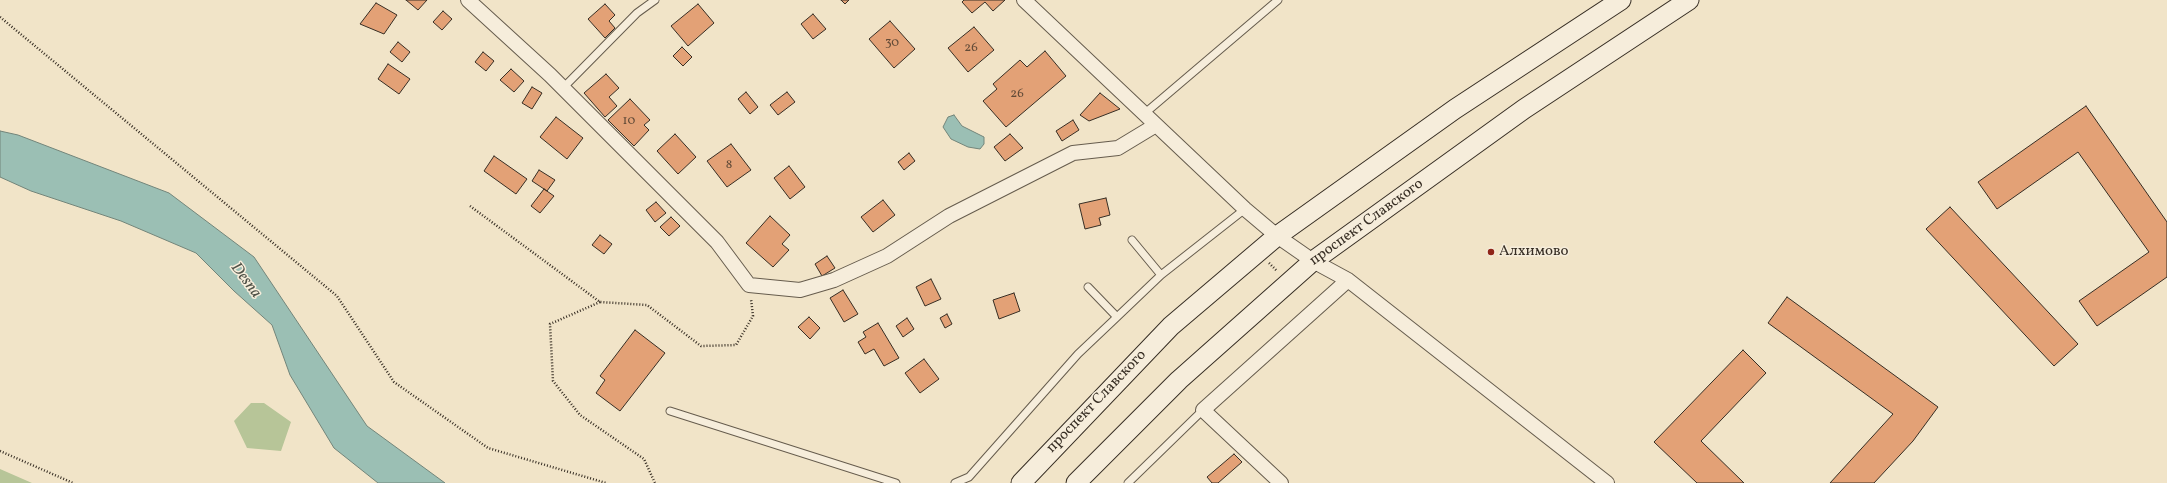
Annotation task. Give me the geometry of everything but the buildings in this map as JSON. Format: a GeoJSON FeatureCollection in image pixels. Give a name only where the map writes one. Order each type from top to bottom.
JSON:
{"type":"FeatureCollection","features":[{"type":"Feature","properties":{"kind":"main road","name":"проспект Славского"},"geometry":{"type":"LineString","coordinates":[[1025,479],[1172,326],[1277,236],[1455,109],[1621,0]]}},
{"type":"Feature","properties":{"kind":"main road","name":"проспект Славского"},"geometry":{"type":"LineString","coordinates":[[1076,483],[1179,380],[1313,261],[1524,110],[1689,0]]}},
{"type":"Feature","properties":{"kind":"street"},"geometry":{"type":"LineString","coordinates":[[468,0],[563,88],[717,242],[749,285],[800,290],[834,280],[887,256],[949,216],[1073,153],[1118,148],[1156,125]]}},
{"type":"Feature","properties":{"kind":"street"},"geometry":{"type":"LineString","coordinates":[[1024,0],[1244,209],[1277,236],[1313,261],[1348,280],[1607,483]]}},
{"type":"Feature","properties":{"kind":"street"},"geometry":{"type":"LineString","coordinates":[[1281,483],[1203,410],[1348,280]]}},
{"type":"Feature","properties":{"kind":"lane"},"geometry":{"type":"LineString","coordinates":[[563,88],[637,13],[655,0]]}},
{"type":"Feature","properties":{"kind":"lane"},"geometry":{"type":"LineString","coordinates":[[1144,114],[1278,0]]}},
{"type":"Feature","properties":{"kind":"lane"},"geometry":{"type":"LineString","coordinates":[[955,483],[969,478],[1078,354],[1161,275],[1244,209]]}},
{"type":"Feature","properties":{"kind":"lane"},"geometry":{"type":"LineString","coordinates":[[1132,240],[1161,275]]}},
{"type":"Feature","properties":{"kind":"lane"},"geometry":{"type":"LineString","coordinates":[[1088,287],[1117,317]]}},
{"type":"Feature","properties":{"kind":"lane"},"geometry":{"type":"LineString","coordinates":[[1128,483],[1203,410]]}},
{"type":"Feature","properties":{"kind":"lane"},"geometry":{"type":"LineString","coordinates":[[670,411],[896,483]]}},
{"type":"Feature","properties":{"kind":"path"},"geometry":{"type":"LineString","coordinates":[[0,18],[337,296],[394,382],[488,448],[606,483]]}},
{"type":"Feature","properties":{"kind":"path"},"geometry":{"type":"LineString","coordinates":[[470,206],[600,302]]}},
{"type":"Feature","properties":{"kind":"path"},"geometry":{"type":"LineString","coordinates":[[655,483],[644,459],[580,415],[553,381],[550,324],[600,302],[647,305],[701,346],[736,345],[753,316],[749,285]]}},
{"type":"Feature","properties":{"kind":"path"},"geometry":{"type":"LineString","coordinates":[[0,451],[73,483]]}},
{"type":"Feature","properties":{"kind":"green space"},"geometry":{"type":"Polygon","coordinates":[[[251,403],[264,403],[291,422],[281,451],[247,448],[234,421],[251,403]]]}},
{"type":"Feature","properties":{"kind":"green space"},"geometry":{"type":"Polygon","coordinates":[[[0,469],[32,483],[0,483],[0,469]]]}},
{"type":"Feature","properties":{"kind":"water"},"geometry":{"type":"Polygon","coordinates":[[[954,115],[962,126],[984,137],[984,144],[980,149],[968,147],[951,139],[943,127],[948,117],[954,115]]]}},
{"type":"Feature","properties":{"kind":"water","name":"Desna"},"geometry":{"type":"Polygon","coordinates":[[[0,131],[18,135],[169,193],[254,257],[367,426],[445,483],[378,483],[334,448],[290,375],[272,325],[234,291],[196,253],[121,221],[31,191],[0,177],[0,131]]]}},
{"type":"Feature","properties":{"kind":"place","name":"Алхимово"},"geometry":{"type":"Point","coordinates":[1491,252]}}]}
